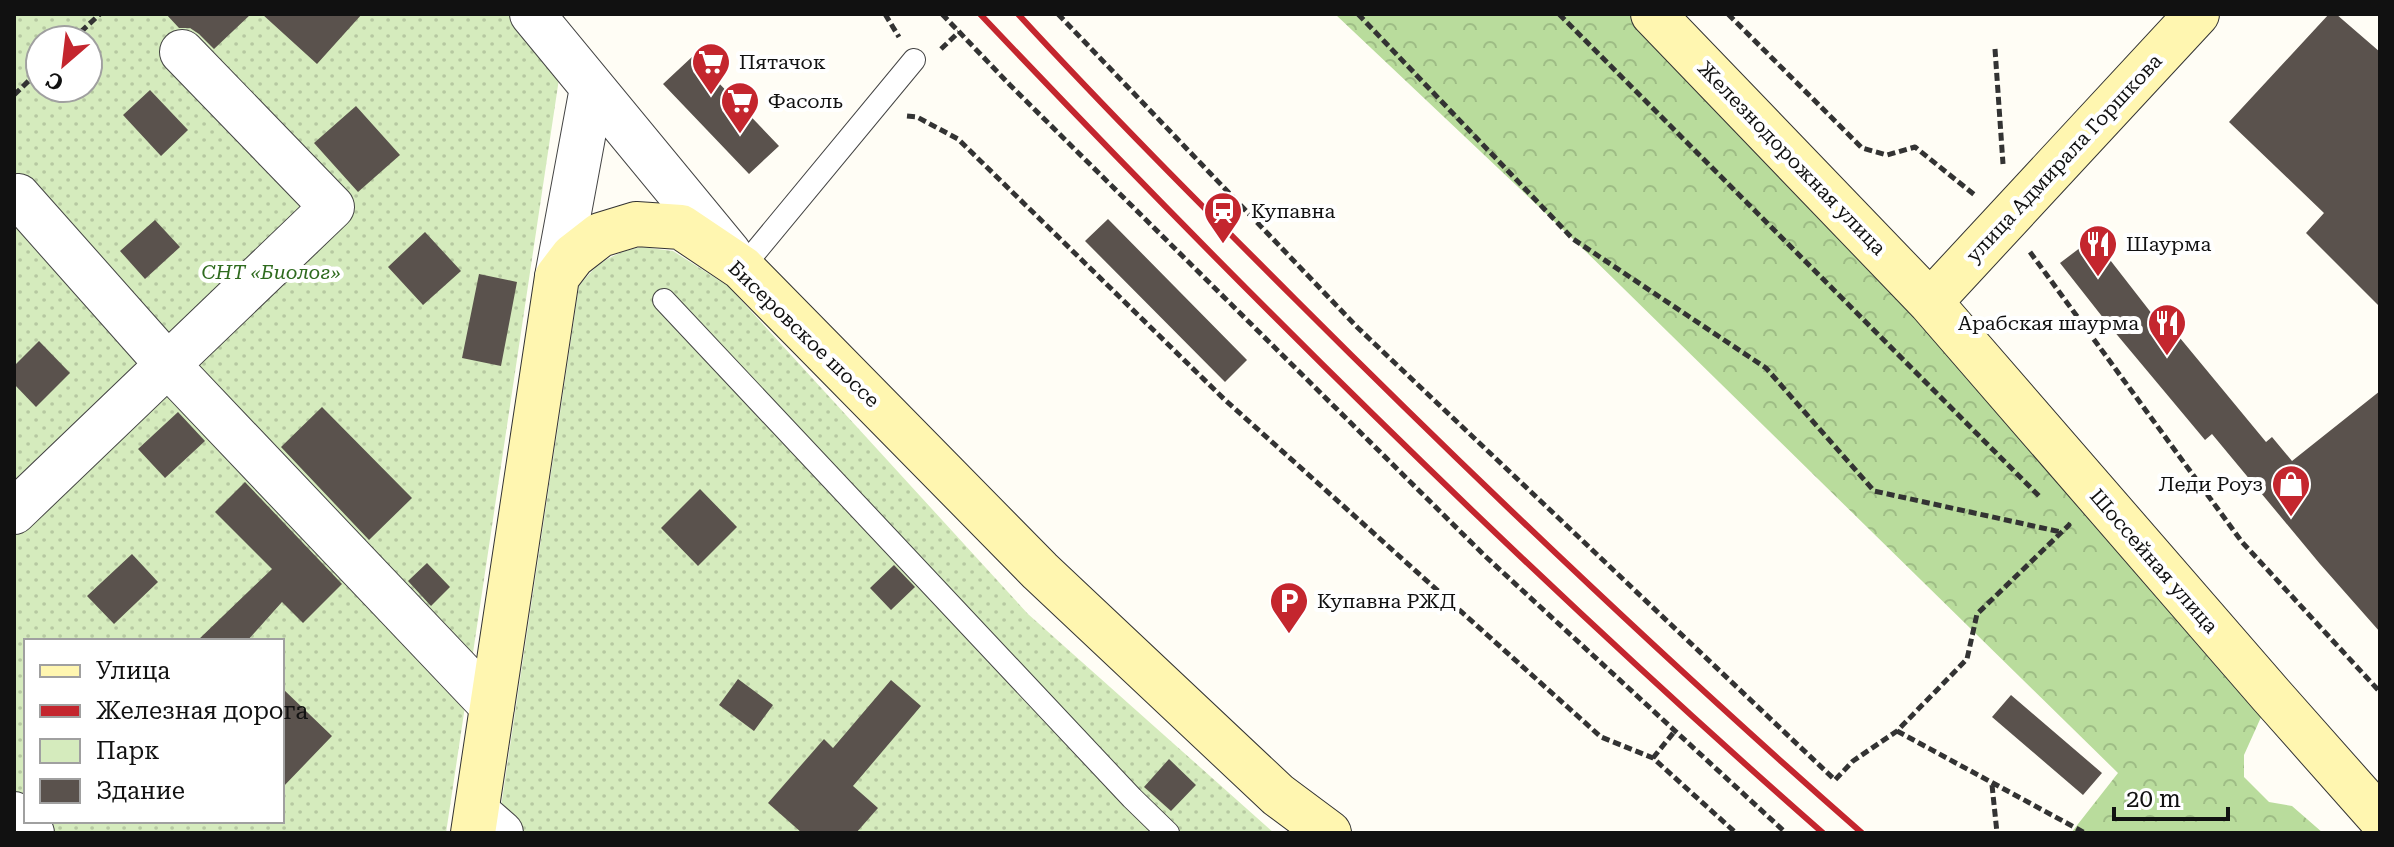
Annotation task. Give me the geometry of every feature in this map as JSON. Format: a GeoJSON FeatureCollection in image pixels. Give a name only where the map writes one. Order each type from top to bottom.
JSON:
{"type":"FeatureCollection","features":[{"type":"Feature","properties":{"kind":"main road","name":"Железнодорожная улица"},"geometry":{"type":"LineString","coordinates":[[1653,14],[1930,302]]}},
{"type":"Feature","properties":{"kind":"main road","name":"улица Адмирала Горшкова"},"geometry":{"type":"LineString","coordinates":[[1930,302],[2197,14]]}},
{"type":"Feature","properties":{"kind":"main road","name":"Бисеровское шоссе"},"geometry":{"type":"LineString","coordinates":[[557,277],[573,256],[600,235],[636,224],[681,227],[742,268],[1040,571],[1278,795],[1329,833]]}},
{"type":"Feature","properties":{"kind":"main road"},"geometry":{"type":"LineString","coordinates":[[484,826],[492,706],[557,277]]}},
{"type":"Feature","properties":{"kind":"main road","name":"Шоссейная улица"},"geometry":{"type":"LineString","coordinates":[[1930,302],[2380,818]]}},
{"type":"Feature","properties":{"kind":"street"},"geometry":{"type":"LineString","coordinates":[[532,14],[742,268]]}},
{"type":"Feature","properties":{"kind":"street"},"geometry":{"type":"LineString","coordinates":[[14,512],[332,207],[182,52]]}},
{"type":"Feature","properties":{"kind":"street"},"geometry":{"type":"LineString","coordinates":[[557,277],[592,88]]}},
{"type":"Feature","properties":{"kind":"street"},"geometry":{"type":"LineString","coordinates":[[18,196],[168,365],[492,706]]}},
{"type":"Feature","properties":{"kind":"street"},"geometry":{"type":"LineString","coordinates":[[14,814],[32,833]]}},
{"type":"Feature","properties":{"kind":"lane"},"geometry":{"type":"LineString","coordinates":[[742,268],[914,60]]}},
{"type":"Feature","properties":{"kind":"lane"},"geometry":{"type":"LineString","coordinates":[[664,300],[1168,833]]}},
{"type":"Feature","properties":{"kind":"path"},"geometry":{"type":"LineString","coordinates":[[942,14],[1485,556],[1786,833]]}},
{"type":"Feature","properties":{"kind":"path"},"geometry":{"type":"LineString","coordinates":[[1058,14],[1358,328],[1835,780],[1853,761],[1897,731],[1967,659],[1977,614],[2069,525],[2057,514]]}},
{"type":"Feature","properties":{"kind":"path"},"geometry":{"type":"LineString","coordinates":[[1358,14],[1573,239],[1766,368],[1874,491],[2061,532]]}},
{"type":"Feature","properties":{"kind":"path"},"geometry":{"type":"LineString","coordinates":[[1559,14],[2046,503]]}},
{"type":"Feature","properties":{"kind":"path"},"geometry":{"type":"LineString","coordinates":[[1728,14],[1862,148],[1887,155],[1915,147],[2007,221],[2242,542],[2380,692]]}},
{"type":"Feature","properties":{"kind":"path"},"geometry":{"type":"LineString","coordinates":[[939,52],[959,32]]}},
{"type":"Feature","properties":{"kind":"path"},"geometry":{"type":"LineString","coordinates":[[1995,49],[2007,221]]}},
{"type":"Feature","properties":{"kind":"path"},"geometry":{"type":"LineString","coordinates":[[872,111],[917,117],[958,139],[1224,399],[1601,737],[1653,758],[1736,833]]}},
{"type":"Feature","properties":{"kind":"path"},"geometry":{"type":"LineString","coordinates":[[1897,731],[2085,833]]}},
{"type":"Feature","properties":{"kind":"path"},"geometry":{"type":"LineString","coordinates":[[1653,758],[1674,732]]}},
{"type":"Feature","properties":{"kind":"path"},"geometry":{"type":"LineString","coordinates":[[1992,784],[1997,833]]}},
{"type":"Feature","properties":{"kind":"green space","name":"СНТ «Биолог»"},"geometry":{"type":"Polygon","coordinates":[[[14,14],[532,14],[563,52],[446,833],[14,833],[14,14]]]}},
{"type":"Feature","properties":{"kind":"green space"},"geometry":{"type":"Polygon","coordinates":[[[1335,14],[1653,14],[2271,695],[2244,755],[2244,777],[2269,802],[2292,806],[2323,833],[2071,833],[2118,773],[1573,239],[1335,14]]]}},
{"type":"Feature","properties":{"kind":"green space"},"geometry":{"type":"Polygon","coordinates":[[[641,247],[673,251],[728,286],[1028,614],[1274,833],[497,833],[579,286],[606,260],[641,247]]]}},
{"type":"Feature","properties":{"kind":"building"},"geometry":{"type":"Polygon","coordinates":[[[166,14],[251,14],[214,49],[190,28],[179,28],[166,14]]]}},
{"type":"Feature","properties":{"kind":"building"},"geometry":{"type":"Polygon","coordinates":[[[262,14],[362,14],[317,64],[262,14]]]}},
{"type":"Feature","properties":{"kind":"building"},"geometry":{"type":"Polygon","coordinates":[[[2329,14],[2336,14],[2380,52],[2380,307],[2306,233],[2324,213],[2229,122],[2329,14]]]}},
{"type":"Feature","properties":{"kind":"building"},"geometry":{"type":"Polygon","coordinates":[[[693,56],[779,146],[749,174],[663,84],[693,56]]]}},
{"type":"Feature","properties":{"kind":"building"},"geometry":{"type":"Polygon","coordinates":[[[150,90],[188,130],[161,156],[123,115],[150,90]]]}},
{"type":"Feature","properties":{"kind":"building"},"geometry":{"type":"Polygon","coordinates":[[[356,106],[400,155],[358,192],[314,143],[356,106]]]}},
{"type":"Feature","properties":{"kind":"building"},"geometry":{"type":"Polygon","coordinates":[[[1108,219],[1247,360],[1225,382],[1085,241],[1108,219]]]}},
{"type":"Feature","properties":{"kind":"building"},"geometry":{"type":"Polygon","coordinates":[[[155,220],[180,247],[145,279],[120,251],[155,220]]]}},
{"type":"Feature","properties":{"kind":"building"},"geometry":{"type":"Polygon","coordinates":[[[425,232],[461,271],[423,305],[388,267],[425,232]]]}},
{"type":"Feature","properties":{"kind":"building"},"geometry":{"type":"Polygon","coordinates":[[[2093,238],[2156,319],[2161,315],[2266,442],[2272,437],[2292,461],[2380,391],[2380,632],[2212,434],[2205,440],[2060,263],[2093,238]]]}},
{"type":"Feature","properties":{"kind":"building"},"geometry":{"type":"Polygon","coordinates":[[[479,274],[517,282],[501,366],[462,358],[479,274]]]}},
{"type":"Feature","properties":{"kind":"building"},"geometry":{"type":"Polygon","coordinates":[[[39,341],[70,373],[36,407],[14,384],[14,366],[39,341]]]}},
{"type":"Feature","properties":{"kind":"building"},"geometry":{"type":"Polygon","coordinates":[[[322,407],[412,498],[369,540],[281,447],[322,407]]]}},
{"type":"Feature","properties":{"kind":"building"},"geometry":{"type":"Polygon","coordinates":[[[178,412],[205,441],[165,478],[138,449],[178,412]]]}},
{"type":"Feature","properties":{"kind":"building"},"geometry":{"type":"Polygon","coordinates":[[[245,482],[342,584],[303,623],[282,602],[249,639],[199,639],[272,569],[215,512],[245,482]]]}},
{"type":"Feature","properties":{"kind":"building"},"geometry":{"type":"Polygon","coordinates":[[[700,489],[737,527],[698,566],[661,528],[700,489]]]}},
{"type":"Feature","properties":{"kind":"building"},"geometry":{"type":"Polygon","coordinates":[[[132,554],[158,582],[114,624],[87,596],[132,554]]]}},
{"type":"Feature","properties":{"kind":"building"},"geometry":{"type":"Polygon","coordinates":[[[427,563],[450,587],[431,606],[408,581],[427,563]]]}},
{"type":"Feature","properties":{"kind":"building"},"geometry":{"type":"Polygon","coordinates":[[[894,565],[915,587],[891,610],[870,588],[894,565]]]}},
{"type":"Feature","properties":{"kind":"building"},"geometry":{"type":"Polygon","coordinates":[[[738,679],[773,705],[754,731],[719,705],[738,679]]]}},
{"type":"Feature","properties":{"kind":"building"},"geometry":{"type":"Polygon","coordinates":[[[891,680],[921,706],[853,786],[878,808],[856,833],[802,833],[768,803],[824,739],[833,748],[891,680]]]}},
{"type":"Feature","properties":{"kind":"building"},"geometry":{"type":"Polygon","coordinates":[[[284,690],[332,736],[284,786],[284,690]]]}},
{"type":"Feature","properties":{"kind":"building"},"geometry":{"type":"Polygon","coordinates":[[[2011,695],[2102,773],[2083,795],[1992,717],[2011,695]]]}},
{"type":"Feature","properties":{"kind":"building"},"geometry":{"type":"Polygon","coordinates":[[[1169,759],[1196,785],[1171,811],[1144,787],[1169,759]]]}},
{"type":"Feature","properties":{"kind":"railway"},"geometry":{"type":"LineString","coordinates":[[980,14],[1184,226],[1392,433],[1605,636],[1823,833]]}},
{"type":"Feature","properties":{"kind":"railway"},"geometry":{"type":"LineString","coordinates":[[1018,14],[1190,194],[1434,436],[1645,637],[1862,833]]}},
{"type":"Feature","properties":{"kind":"place","name":"Пятачок"},"geometry":{"type":"Point","coordinates":[711,96]}},
{"type":"Feature","properties":{"kind":"place","name":"Фасоль"},"geometry":{"type":"Point","coordinates":[740,135]}},
{"type":"Feature","properties":{"kind":"place","name":"Купавна"},"geometry":{"type":"Point","coordinates":[1223,245]}},
{"type":"Feature","properties":{"kind":"place","name":"Шаурма"},"geometry":{"type":"Point","coordinates":[2098,278]}},
{"type":"Feature","properties":{"kind":"place","name":"Арабская шаурма"},"geometry":{"type":"Point","coordinates":[2167,357]}},
{"type":"Feature","properties":{"kind":"place","name":"Леди Роуз"},"geometry":{"type":"Point","coordinates":[2291,518]}},
{"type":"Feature","properties":{"kind":"place","name":"Купавна РЖД"},"geometry":{"type":"Point","coordinates":[1289,635]}}]}
